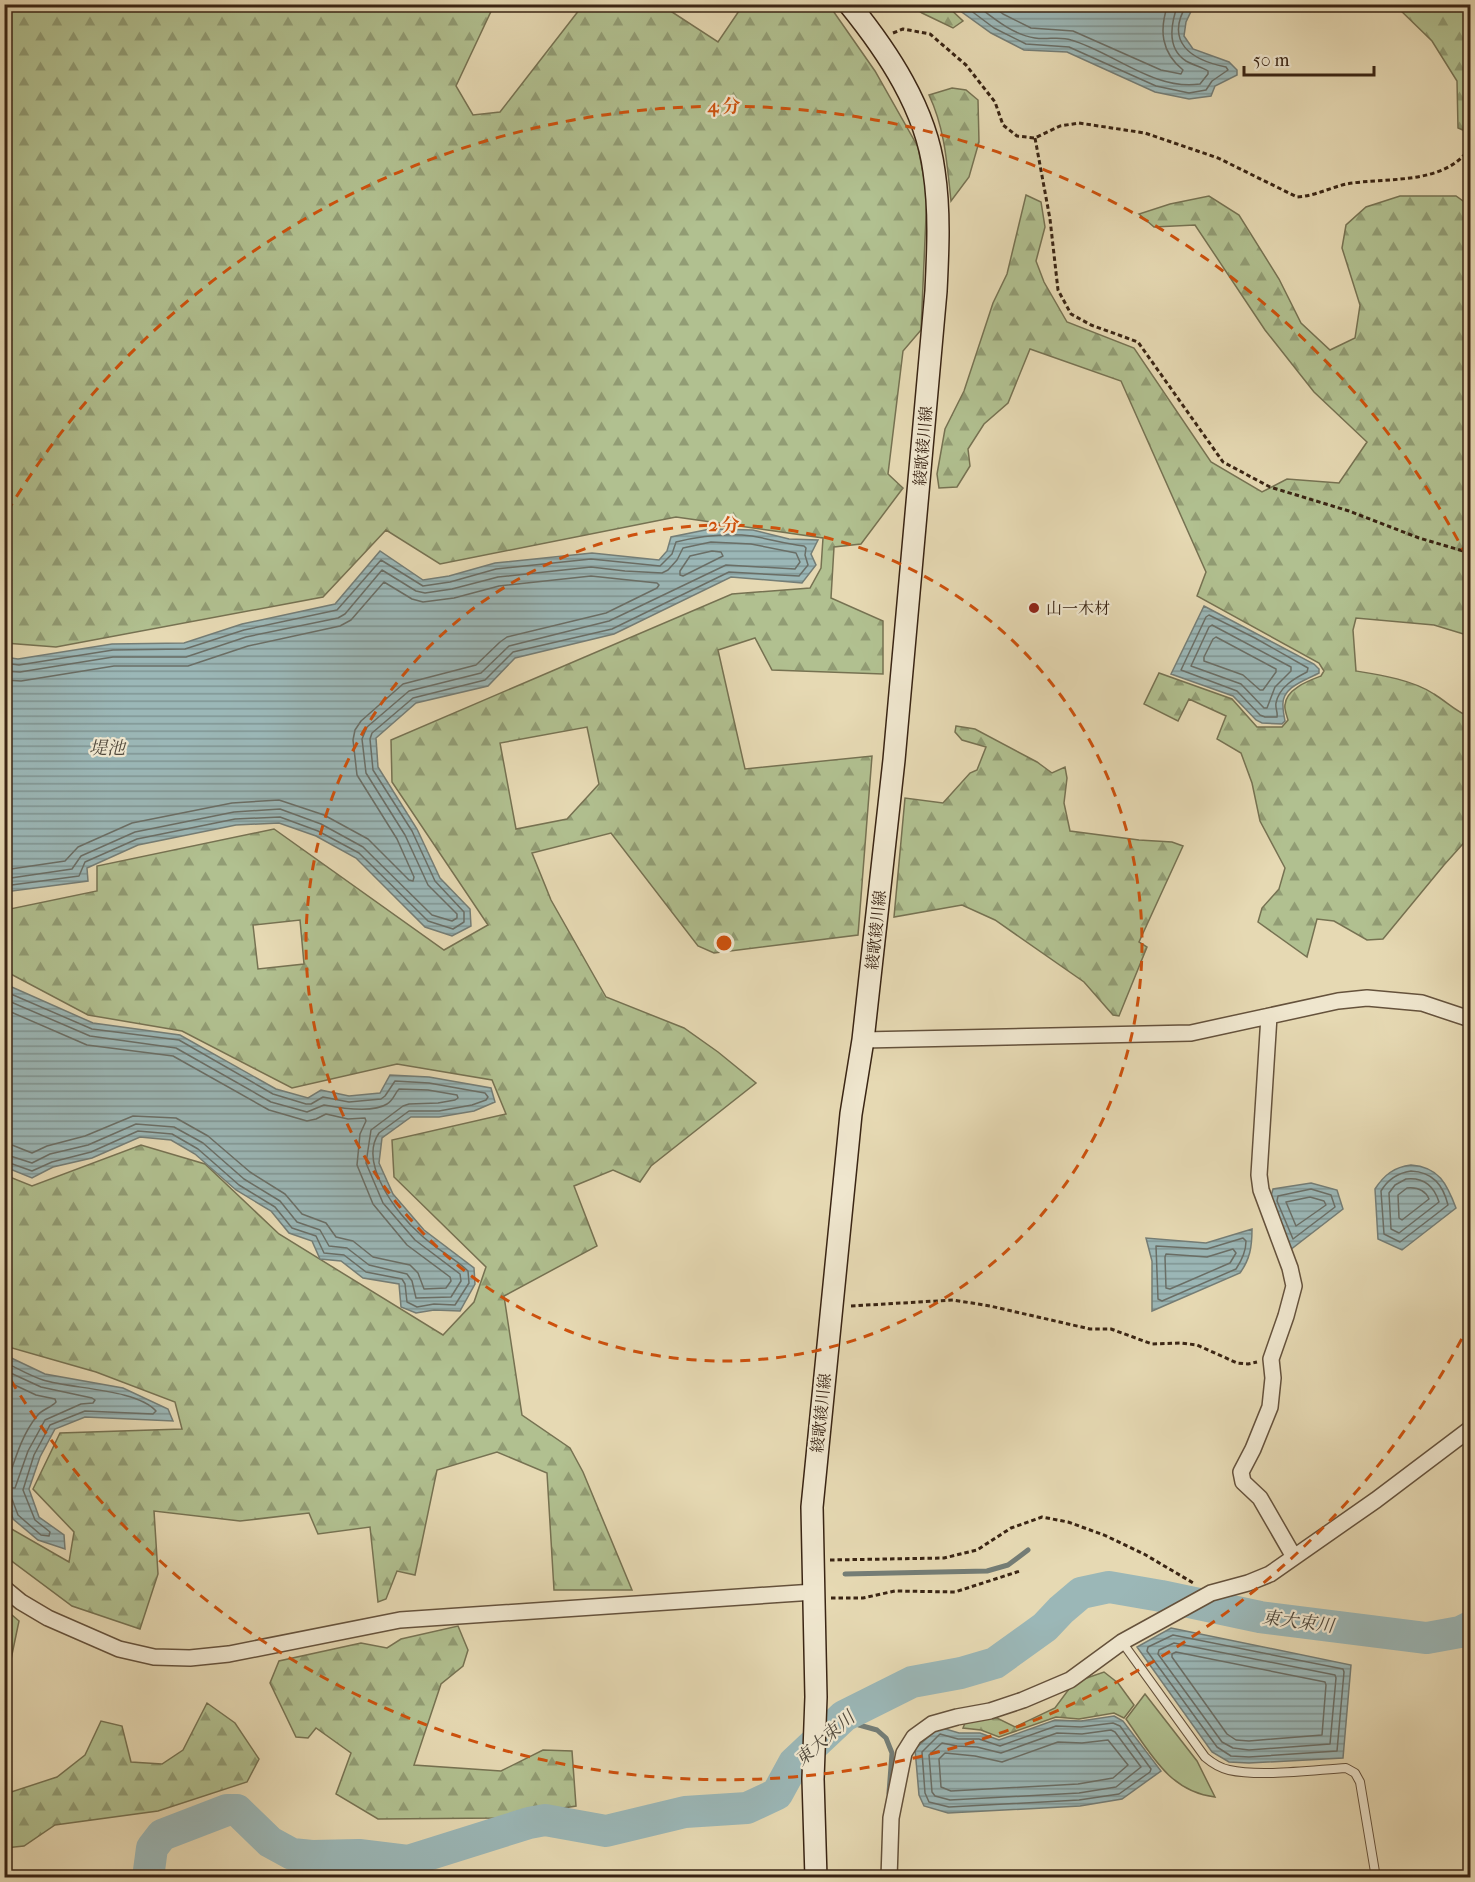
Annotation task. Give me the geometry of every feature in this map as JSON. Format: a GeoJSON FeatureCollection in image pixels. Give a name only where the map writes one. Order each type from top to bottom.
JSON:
{"type":"FeatureCollection","features":[{"type":"Feature","properties":{"kind":"main road","name":"綾歌綾川線"},"geometry":{"type":"LineString","coordinates":[[816,1878],[813,1779],[816,1697],[812,1507],[850,1114],[863,1040],[894,760],[938,253],[938,214],[934,170],[920,118],[908,93],[876,40],[849,4]]}},
{"type":"Feature","properties":{"kind":"street"},"geometry":{"type":"LineString","coordinates":[[863,1040],[1191,1032],[1338,1001],[1367,998],[1422,1003],[1470,1019]]}},
{"type":"Feature","properties":{"kind":"street"},"geometry":{"type":"LineString","coordinates":[[1269,1016],[1259,1175],[1261,1190],[1290,1268],[1294,1286],[1271,1359],[1273,1378],[1270,1407],[1241,1472],[1244,1482],[1260,1498],[1294,1557]]}},
{"type":"Feature","properties":{"kind":"street"},"geometry":{"type":"LineString","coordinates":[[889,1878],[891,1818],[904,1753],[914,1737],[932,1724],[990,1711],[1070,1680],[1122,1642],[1208,1595],[1270,1574],[1376,1500],[1470,1429]]}},
{"type":"Feature","properties":{"kind":"street"},"geometry":{"type":"LineString","coordinates":[[4,1588],[21,1602],[48,1618],[119,1649],[154,1657],[190,1658],[229,1654],[400,1620],[814,1595]]}},
{"type":"Feature","properties":{"kind":"lane"},"geometry":{"type":"LineString","coordinates":[[1122,1642],[1204,1757],[1216,1765],[1229,1770],[1257,1773],[1346,1768],[1355,1773],[1360,1782],[1376,1878]]}},
{"type":"Feature","properties":{"kind":"path"},"geometry":{"type":"LineString","coordinates":[[876,40],[903,29],[930,34],[966,65],[995,102],[1003,125],[1017,135],[1035,138],[1060,126],[1079,123],[1145,133],[1218,158],[1297,197],[1310,197],[1346,184],[1402,180],[1448,169],[1466,155],[1470,147]]}},
{"type":"Feature","properties":{"kind":"path"},"geometry":{"type":"LineString","coordinates":[[1035,138],[1050,219],[1058,290],[1071,314],[1091,325],[1138,342],[1223,462],[1270,487],[1349,511],[1419,538],[1470,553]]}},
{"type":"Feature","properties":{"kind":"path"},"geometry":{"type":"LineString","coordinates":[[832,1307],[953,1300],[1090,1329],[1111,1329],[1152,1344],[1197,1345],[1237,1363],[1248,1364],[1271,1359]]}},
{"type":"Feature","properties":{"kind":"path"},"geometry":{"type":"LineString","coordinates":[[813,1561],[944,1558],[977,1550],[1011,1527],[1042,1517],[1068,1522],[1104,1535],[1144,1554],[1208,1595]]}},
{"type":"Feature","properties":{"kind":"path"},"geometry":{"type":"LineString","coordinates":[[814,1595],[863,1598],[908,1591],[955,1592],[1020,1571]]}},
{"type":"Feature","properties":{"kind":"green space"},"geometry":{"type":"Polygon","coordinates":[[[5,5],[494,5],[456,86],[473,115],[500,112],[583,5],[642,5],[669,10],[718,42],[743,5],[829,5],[875,71],[918,147],[927,194],[921,330],[903,351],[888,474],[903,488],[861,544],[834,547],[831,598],[883,621],[883,674],[772,670],[755,638],[718,650],[745,769],[872,756],[858,935],[714,953],[698,946],[611,833],[532,853],[551,900],[606,997],[684,1028],[756,1083],[651,1166],[640,1182],[613,1170],[574,1186],[597,1246],[504,1296],[522,1415],[570,1448],[583,1472],[632,1590],[554,1590],[547,1473],[497,1452],[437,1470],[415,1575],[397,1571],[386,1599],[378,1602],[370,1527],[318,1534],[309,1513],[240,1521],[154,1511],[158,1574],[140,1629],[72,1606],[5,1556],[4,1519],[8,1527],[69,1562],[74,1532],[33,1489],[60,1433],[182,1429],[175,1402],[96,1372],[5,1346],[5,1175],[32,1186],[141,1145],[205,1164],[279,1234],[443,1335],[474,1302],[486,1267],[394,1177],[392,1140],[506,1114],[492,1080],[397,1064],[292,1088],[182,1031],[88,1015],[5,971],[5,910],[97,891],[97,866],[274,829],[444,950],[488,925],[392,782],[391,740],[732,594],[810,588],[821,568],[823,538],[676,517],[440,564],[386,530],[323,597],[56,647],[5,643],[5,5]],[[587,727],[500,743],[516,829],[567,819],[599,784],[587,727]],[[300,920],[253,925],[258,969],[304,964],[300,920]]]}},
{"type":"Feature","properties":{"kind":"green space"},"geometry":{"type":"Polygon","coordinates":[[[911,5],[946,5],[963,21],[953,28],[911,5]]]}},
{"type":"Feature","properties":{"kind":"green space"},"geometry":{"type":"Polygon","coordinates":[[[1395,5],[1470,5],[1470,133],[1458,128],[1457,81],[1432,41],[1395,5]]]}},
{"type":"Feature","properties":{"kind":"green space"},"geometry":{"type":"Polygon","coordinates":[[[952,88],[966,90],[978,100],[979,142],[969,177],[951,201],[942,134],[929,95],[952,88]]]}},
{"type":"Feature","properties":{"kind":"green space"},"geometry":{"type":"Polygon","coordinates":[[[1026,195],[1041,202],[1045,227],[1036,261],[1044,282],[1067,322],[1134,348],[1211,462],[1262,492],[1287,479],[1339,483],[1367,442],[1314,392],[1265,330],[1195,225],[1154,227],[1139,214],[1170,204],[1209,196],[1239,215],[1279,279],[1301,323],[1330,350],[1355,338],[1360,305],[1342,248],[1346,225],[1366,207],[1400,196],[1456,196],[1470,206],[1470,636],[1434,625],[1356,618],[1353,630],[1356,671],[1396,679],[1426,689],[1470,717],[1470,836],[1383,939],[1367,940],[1334,921],[1317,919],[1307,957],[1258,922],[1262,908],[1279,889],[1285,868],[1260,821],[1252,783],[1241,753],[1217,739],[1226,716],[1189,699],[1178,721],[1144,704],[1159,673],[1232,699],[1257,727],[1282,727],[1288,720],[1285,707],[1289,694],[1298,686],[1321,676],[1324,671],[1319,663],[1197,596],[1206,572],[1121,381],[1030,349],[1008,403],[984,424],[968,449],[970,466],[957,487],[939,488],[937,474],[945,429],[964,391],[993,303],[1007,274],[1026,195]]]}},
{"type":"Feature","properties":{"kind":"green space"},"geometry":{"type":"Polygon","coordinates":[[[956,726],[975,729],[1037,762],[1052,773],[1065,767],[1067,778],[1064,803],[1070,831],[1172,842],[1183,846],[1139,942],[1147,947],[1119,1016],[1113,1015],[1084,982],[995,920],[962,905],[894,917],[905,798],[943,803],[970,773],[977,770],[986,747],[962,740],[955,732],[956,726]]]}},
{"type":"Feature","properties":{"kind":"green space"},"geometry":{"type":"Polygon","coordinates":[[[5,1609],[19,1621],[5,1688],[5,1609]]]}},
{"type":"Feature","properties":{"kind":"green space"},"geometry":{"type":"Polygon","coordinates":[[[458,1626],[468,1650],[463,1666],[441,1684],[414,1765],[501,1771],[543,1750],[572,1751],[576,1806],[499,1818],[378,1819],[336,1794],[351,1753],[316,1728],[308,1738],[296,1737],[270,1683],[279,1661],[361,1643],[387,1648],[401,1639],[458,1626]]]}},
{"type":"Feature","properties":{"kind":"green space"},"geometry":{"type":"Polygon","coordinates":[[[1104,1672],[1118,1683],[1134,1705],[1124,1718],[1114,1713],[1079,1719],[1056,1717],[999,1737],[981,1730],[963,1728],[965,1723],[995,1717],[1015,1727],[1055,1708],[1069,1689],[1081,1680],[1104,1672]]]}},
{"type":"Feature","properties":{"kind":"green space"},"geometry":{"type":"Polygon","coordinates":[[[1145,1694],[1197,1761],[1215,1797],[1199,1794],[1174,1779],[1153,1758],[1126,1719],[1145,1694]]]}},
{"type":"Feature","properties":{"kind":"green space"},"geometry":{"type":"Polygon","coordinates":[[[207,1703],[235,1723],[259,1759],[247,1782],[158,1811],[55,1825],[24,1846],[5,1848],[5,1794],[57,1777],[85,1755],[101,1721],[122,1726],[131,1762],[162,1764],[183,1750],[207,1703]]]}},
{"type":"Feature","properties":{"kind":"water"},"geometry":{"type":"Polygon","coordinates":[[[952,5],[1194,5],[1186,22],[1184,36],[1193,49],[1229,62],[1237,70],[1237,75],[1215,86],[1211,96],[1189,99],[1155,92],[1067,52],[1024,50],[991,33],[952,5]]]}},
{"type":"Feature","properties":{"kind":"water","name":"堤池"},"geometry":{"type":"Polygon","coordinates":[[[710,529],[753,530],[789,539],[818,540],[811,554],[816,565],[802,583],[731,577],[614,634],[515,658],[488,686],[416,703],[376,738],[378,767],[417,829],[440,878],[470,909],[471,926],[452,936],[425,927],[356,858],[316,836],[279,823],[236,825],[138,845],[87,868],[88,881],[5,892],[5,657],[18,659],[112,644],[184,643],[242,624],[335,604],[380,551],[423,580],[449,576],[495,563],[592,553],[659,560],[667,551],[671,537],[710,529]]]}},
{"type":"Feature","properties":{"kind":"water"},"geometry":{"type":"Polygon","coordinates":[[[1204,606],[1314,664],[1319,669],[1319,673],[1295,685],[1286,694],[1283,699],[1285,721],[1282,724],[1262,723],[1256,720],[1233,696],[1171,674],[1204,606]]]}},
{"type":"Feature","properties":{"kind":"water"},"geometry":{"type":"Polygon","coordinates":[[[5,984],[93,1023],[180,1035],[276,1089],[308,1098],[321,1090],[349,1096],[380,1093],[390,1075],[429,1077],[491,1088],[495,1102],[474,1111],[439,1117],[411,1117],[382,1138],[379,1163],[393,1194],[424,1230],[474,1268],[475,1284],[460,1311],[434,1310],[416,1313],[401,1307],[399,1284],[363,1278],[341,1261],[320,1259],[312,1241],[289,1233],[271,1211],[236,1190],[195,1154],[171,1140],[140,1137],[92,1158],[53,1167],[32,1178],[5,1167],[5,984]]]}},
{"type":"Feature","properties":{"kind":"water"},"geometry":{"type":"Polygon","coordinates":[[[1411,1165],[1429,1169],[1441,1178],[1456,1208],[1402,1250],[1378,1239],[1375,1189],[1390,1172],[1411,1165]]]}},
{"type":"Feature","properties":{"kind":"water"},"geometry":{"type":"Polygon","coordinates":[[[1311,1183],[1337,1190],[1343,1209],[1290,1250],[1270,1200],[1273,1189],[1311,1183]]]}},
{"type":"Feature","properties":{"kind":"water"},"geometry":{"type":"Polygon","coordinates":[[[1252,1229],[1250,1253],[1240,1273],[1152,1311],[1152,1261],[1146,1238],[1206,1243],[1252,1229]]]}},
{"type":"Feature","properties":{"kind":"water"},"geometry":{"type":"Polygon","coordinates":[[[5,1355],[45,1374],[123,1388],[168,1409],[173,1421],[85,1417],[55,1429],[40,1457],[29,1489],[39,1517],[64,1535],[65,1549],[38,1540],[13,1519],[5,1493],[5,1355]]]}},
{"type":"Feature","properties":{"kind":"water"},"geometry":{"type":"Polygon","coordinates":[[[1171,1628],[1351,1665],[1343,1758],[1249,1763],[1229,1762],[1212,1752],[1137,1647],[1171,1628]]]}},
{"type":"Feature","properties":{"kind":"water"},"geometry":{"type":"Polygon","coordinates":[[[1114,1716],[1123,1721],[1161,1771],[1122,1799],[1080,1806],[948,1813],[924,1806],[919,1795],[915,1749],[939,1727],[959,1733],[980,1733],[999,1740],[1055,1720],[1081,1721],[1114,1716]]]}},
{"type":"Feature","properties":{"kind":"waterway"},"geometry":{"type":"LineString","coordinates":[[845,1574],[987,1571],[1008,1565],[1028,1550]]}},
{"type":"Feature","properties":{"kind":"waterway","name":"東大束川"},"geometry":{"type":"LineString","coordinates":[[148,1878],[152,1848],[162,1835],[227,1810],[237,1810],[270,1842],[292,1854],[359,1855],[408,1861],[545,1820],[606,1831],[685,1812],[747,1808],[777,1794],[794,1763],[844,1716],[912,1682],[961,1673],[995,1663],[1045,1627],[1081,1593],[1109,1587],[1260,1617],[1427,1638],[1460,1632],[1470,1627]]}},
{"type":"Feature","properties":{"kind":"waterway"},"geometry":{"type":"LineString","coordinates":[[844,1716],[859,1725],[877,1730],[886,1738],[892,1753],[889,1793]]}},
{"type":"Feature","properties":{"kind":"waterway"},"geometry":{"type":"LineString","coordinates":[[424,1856],[425,1878]]}},
{"type":"Feature","properties":{"kind":"place","name":"山一木材"},"geometry":{"type":"Point","coordinates":[1034,608]}}]}
